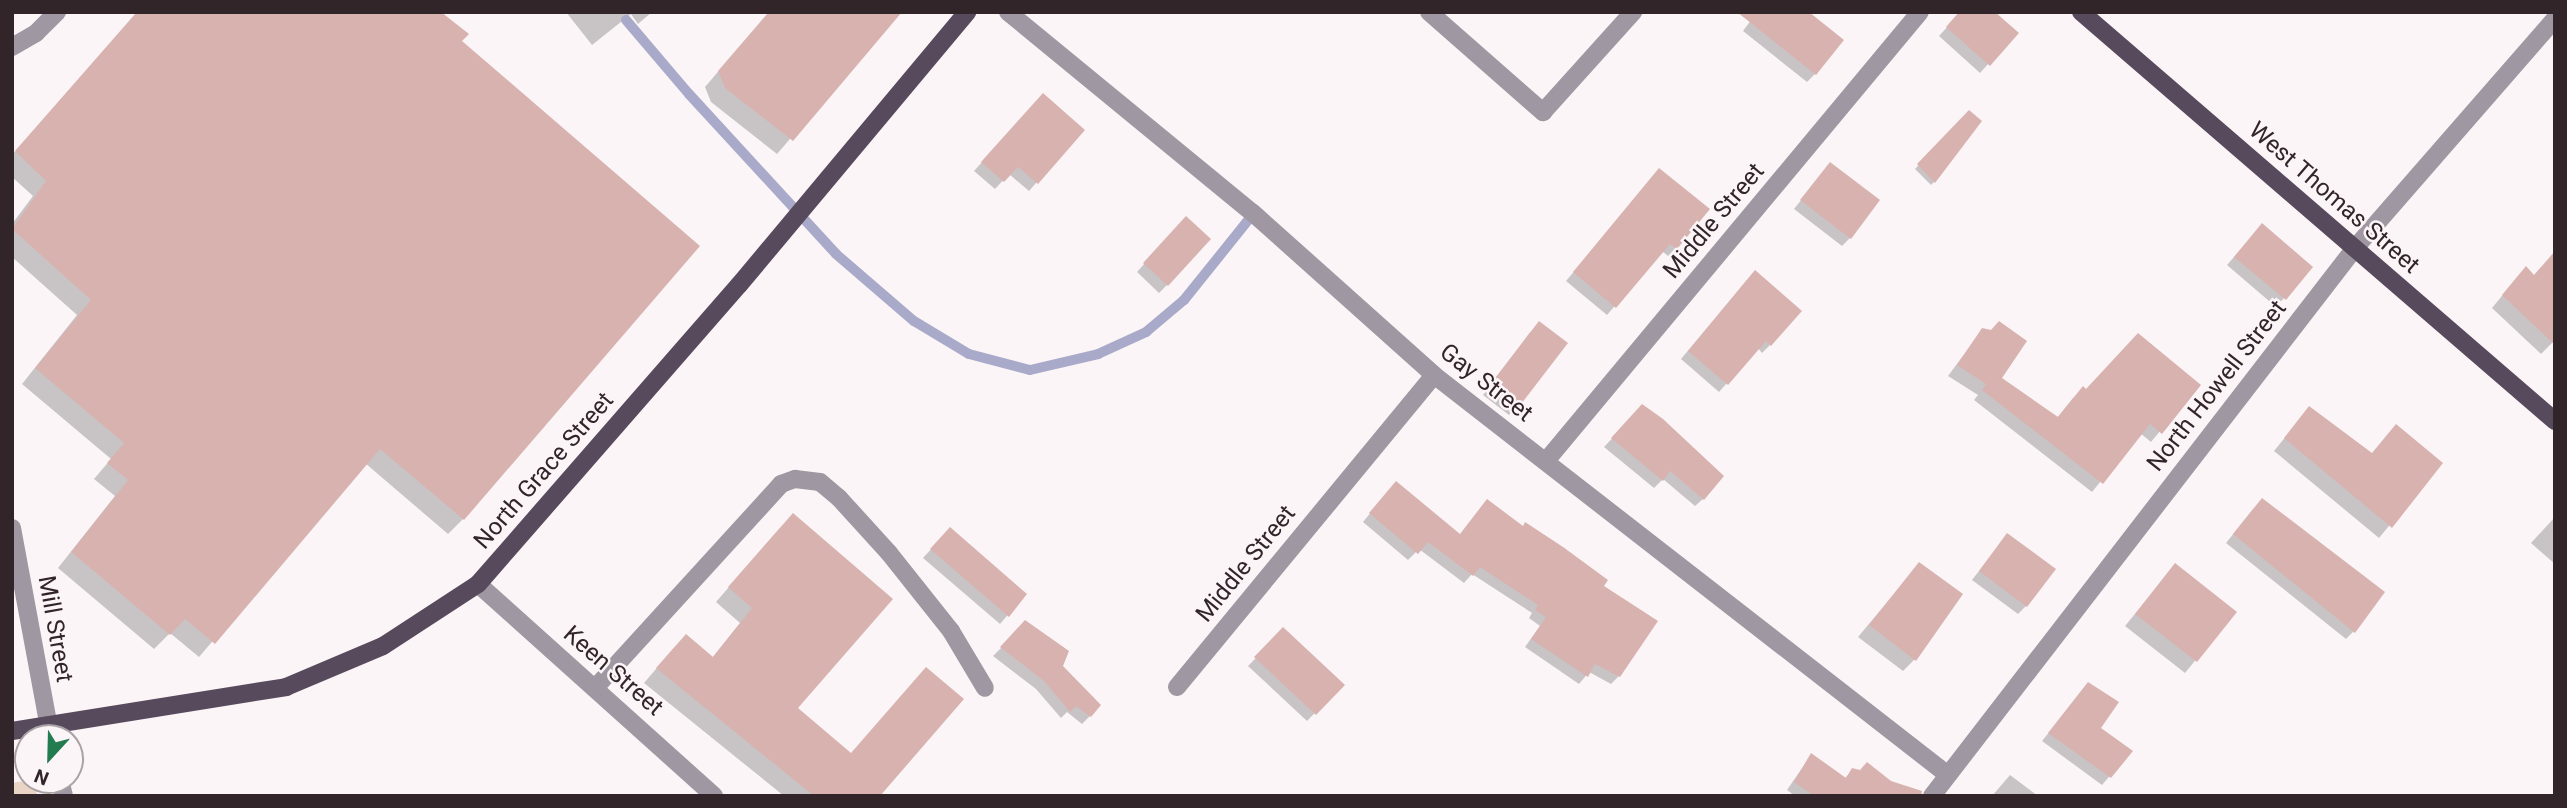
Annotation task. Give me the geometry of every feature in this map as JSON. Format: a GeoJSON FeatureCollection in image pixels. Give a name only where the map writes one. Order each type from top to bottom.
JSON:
{"type":"FeatureCollection","features":[{"type":"Feature","properties":{"kind":"main road","name":"North Grace Street"},"geometry":{"type":"LineString","coordinates":[[84,725],[286,687],[383,646],[478,584],[739,285],[967,12]]}},
{"type":"Feature","properties":{"kind":"main road","name":"West Thomas Street"},"geometry":{"type":"LineString","coordinates":[[2081,12],[2555,421]]}},
{"type":"Feature","properties":{"kind":"street"},"geometry":{"type":"LineString","coordinates":[[12,47],[36,33],[57,12]]}},
{"type":"Feature","properties":{"kind":"street","name":"Gay Street"},"geometry":{"type":"LineString","coordinates":[[1008,12],[1253,213],[1434,375],[1948,775]]}},
{"type":"Feature","properties":{"kind":"street"},"geometry":{"type":"LineString","coordinates":[[1429,12],[1450,19],[1543,112],[1633,12]]}},
{"type":"Feature","properties":{"kind":"street","name":"Middle Street"},"geometry":{"type":"LineString","coordinates":[[1546,461],[1920,12]]}},
{"type":"Feature","properties":{"kind":"street","name":"North Howell Street"},"geometry":{"type":"LineString","coordinates":[[1932,796],[2354,248],[2555,19]]}},
{"type":"Feature","properties":{"kind":"street","name":"Middle Street"},"geometry":{"type":"LineString","coordinates":[[1177,687],[1434,375]]}},
{"type":"Feature","properties":{"kind":"street"},"geometry":{"type":"LineString","coordinates":[[595,688],[771,494],[781,484],[795,479],[820,482],[839,498],[889,553],[951,631],[985,688]]}},
{"type":"Feature","properties":{"kind":"street","name":"Mill Street"},"geometry":{"type":"LineString","coordinates":[[12,528],[49,724]]}},
{"type":"Feature","properties":{"kind":"street","name":"Keen Street"},"geometry":{"type":"LineString","coordinates":[[478,584],[714,796]]}},
{"type":"Feature","properties":{"kind":"shaded area"},"geometry":{"type":"Polygon","coordinates":[[[12,783],[14,794],[38,796],[12,796],[12,783]]]}},
{"type":"Feature","properties":{"kind":"building"},"geometry":{"type":"Polygon","coordinates":[[[137,12],[441,12],[469,34],[462,41],[700,246],[464,520],[380,449],[215,644],[185,619],[170,635],[71,552],[128,480],[107,463],[124,443],[35,368],[91,300],[12,229],[46,181],[15,151],[137,12]]]}},
{"type":"Feature","properties":{"kind":"building"},"geometry":{"type":"Polygon","coordinates":[[[769,12],[902,12],[793,141],[725,88],[718,71],[769,12]]]}},
{"type":"Feature","properties":{"kind":"building"},"geometry":{"type":"Polygon","coordinates":[[[1737,12],[1809,12],[1844,40],[1816,75],[1737,12]]]}},
{"type":"Feature","properties":{"kind":"building"},"geometry":{"type":"Polygon","coordinates":[[[1959,12],[1995,12],[2019,33],[1990,66],[1946,27],[1959,12]]]}},
{"type":"Feature","properties":{"kind":"building"},"geometry":{"type":"Polygon","coordinates":[[[1043,93],[1085,130],[1038,184],[1018,167],[1004,182],[981,162],[1043,93]]]}},
{"type":"Feature","properties":{"kind":"building"},"geometry":{"type":"Polygon","coordinates":[[[1969,110],[1982,121],[1935,183],[1917,164],[1969,110]]]}},
{"type":"Feature","properties":{"kind":"building"},"geometry":{"type":"Polygon","coordinates":[[[1830,162],[1880,200],[1851,239],[1800,200],[1830,162]]]}},
{"type":"Feature","properties":{"kind":"building"},"geometry":{"type":"Polygon","coordinates":[[[1659,168],[1710,209],[1677,249],[1670,244],[1616,308],[1573,272],[1659,168]]]}},
{"type":"Feature","properties":{"kind":"building"},"geometry":{"type":"Polygon","coordinates":[[[1186,216],[1211,239],[1168,286],[1143,263],[1186,216]]]}},
{"type":"Feature","properties":{"kind":"building"},"geometry":{"type":"Polygon","coordinates":[[[2262,223],[2313,267],[2286,300],[2234,257],[2262,223]]]}},
{"type":"Feature","properties":{"kind":"building"},"geometry":{"type":"Polygon","coordinates":[[[2555,251],[2555,345],[2502,295],[2526,266],[2534,275],[2555,251]]]}},
{"type":"Feature","properties":{"kind":"building"},"geometry":{"type":"Polygon","coordinates":[[[1755,270],[1802,311],[1771,346],[1766,341],[1728,385],[1688,351],[1755,270]]]}},
{"type":"Feature","properties":{"kind":"building"},"geometry":{"type":"Polygon","coordinates":[[[1539,321],[1568,343],[1518,408],[1489,386],[1539,321]]]}},
{"type":"Feature","properties":{"kind":"building"},"geometry":{"type":"Polygon","coordinates":[[[1999,321],[2027,341],[2002,378],[2058,417],[2083,386],[2086,389],[2138,333],[2201,385],[2162,434],[2150,424],[2103,484],[1982,390],[1986,384],[1957,365],[1982,328],[1991,330],[1999,321]]]}},
{"type":"Feature","properties":{"kind":"building"},"geometry":{"type":"Polygon","coordinates":[[[1642,404],[1663,419],[1724,476],[1704,500],[1670,471],[1663,481],[1611,438],[1642,404]]]}},
{"type":"Feature","properties":{"kind":"building"},"geometry":{"type":"Polygon","coordinates":[[[2309,406],[2372,453],[2396,424],[2443,463],[2392,528],[2284,438],[2309,406]]]}},
{"type":"Feature","properties":{"kind":"building"},"geometry":{"type":"Polygon","coordinates":[[[1396,481],[1460,534],[1487,499],[1523,526],[1525,522],[1563,547],[1608,580],[1604,586],[1658,621],[1620,677],[1595,664],[1588,677],[1531,639],[1546,617],[1535,610],[1538,605],[1480,567],[1473,576],[1428,542],[1418,554],[1369,513],[1396,481]]]}},
{"type":"Feature","properties":{"kind":"building"},"geometry":{"type":"Polygon","coordinates":[[[2262,498],[2385,592],[2355,633],[2233,534],[2262,498]]]}},
{"type":"Feature","properties":{"kind":"building"},"geometry":{"type":"Polygon","coordinates":[[[793,513],[893,599],[798,708],[851,753],[926,667],[964,699],[880,796],[814,796],[656,668],[686,634],[713,657],[752,608],[728,587],[793,513]]]}},
{"type":"Feature","properties":{"kind":"building"},"geometry":{"type":"Polygon","coordinates":[[[950,527],[1027,594],[1009,617],[930,549],[950,527]]]}},
{"type":"Feature","properties":{"kind":"building"},"geometry":{"type":"Polygon","coordinates":[[[2007,533],[2056,569],[2027,607],[1979,571],[2007,533]]]}},
{"type":"Feature","properties":{"kind":"building"},"geometry":{"type":"Polygon","coordinates":[[[1919,562],[1963,594],[1916,661],[1869,625],[1919,562]]]}},
{"type":"Feature","properties":{"kind":"building"},"geometry":{"type":"Polygon","coordinates":[[[2175,563],[2237,612],[2197,662],[2135,614],[2175,563]]]}},
{"type":"Feature","properties":{"kind":"building"},"geometry":{"type":"Polygon","coordinates":[[[1025,620],[1069,651],[1063,666],[1101,705],[1091,717],[1076,706],[1070,712],[1044,681],[1000,647],[1025,620]]]}},
{"type":"Feature","properties":{"kind":"building"},"geometry":{"type":"Polygon","coordinates":[[[1283,627],[1345,685],[1316,715],[1254,657],[1283,627]]]}},
{"type":"Feature","properties":{"kind":"building"},"geometry":{"type":"Polygon","coordinates":[[[2088,682],[2119,702],[2101,728],[2133,751],[2111,778],[2048,733],[2088,682]]]}},
{"type":"Feature","properties":{"kind":"building"},"geometry":{"type":"Polygon","coordinates":[[[1811,753],[1846,778],[1852,768],[1860,770],[1867,762],[1891,781],[1922,791],[1921,796],[1814,796],[1794,782],[1811,753]]]}},
{"type":"Feature","properties":{"kind":"waterway"},"geometry":{"type":"LineString","coordinates":[[626,20],[689,94],[836,254],[914,321],[969,354],[1030,370],[1098,354],[1146,332],[1184,300],[1254,213]]}}]}
